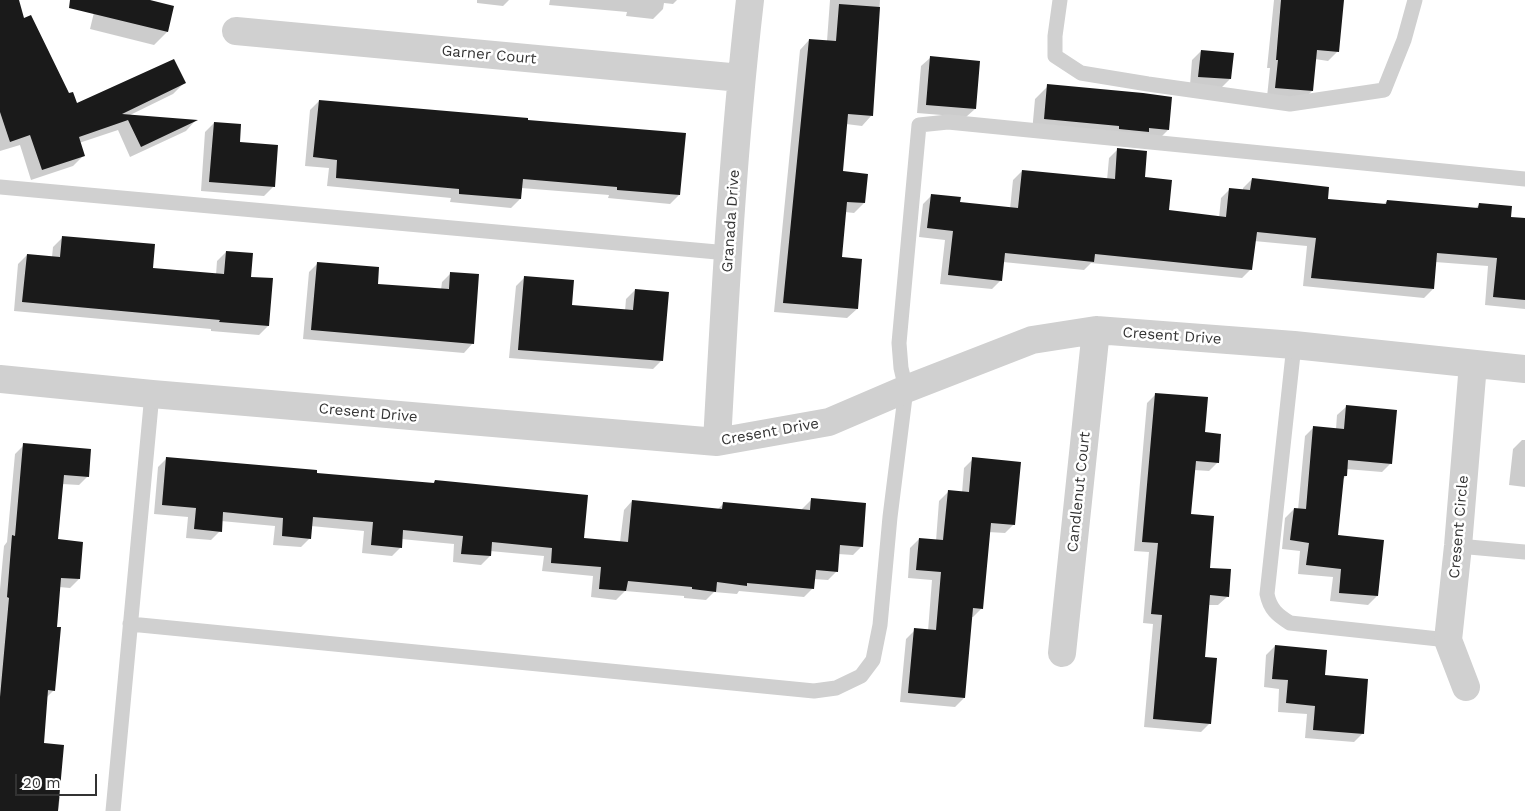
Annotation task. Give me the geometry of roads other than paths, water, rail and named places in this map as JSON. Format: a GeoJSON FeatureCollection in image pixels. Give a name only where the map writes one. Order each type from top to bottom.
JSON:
{"type":"FeatureCollection","features":[{"type":"Feature","properties":{"kind":"street","name":"Granada Drive"},"geometry":{"type":"LineString","coordinates":[[717,442],[741,78],[750,0]]}},
{"type":"Feature","properties":{"kind":"street","name":"Garner Court"},"geometry":{"type":"LineString","coordinates":[[236,31],[741,78]]}},
{"type":"Feature","properties":{"kind":"street","name":"Cresent Drive"},"geometry":{"type":"LineString","coordinates":[[0,379],[152,394],[717,442],[829,422],[906,389],[1032,340],[1096,330],[1294,346],[1525,369]]}},
{"type":"Feature","properties":{"kind":"street","name":"Candlenut Court"},"geometry":{"type":"LineString","coordinates":[[1062,653],[1096,330]]}},
{"type":"Feature","properties":{"kind":"street","name":"Cresent Circle"},"geometry":{"type":"LineString","coordinates":[[1466,687],[1448,640],[1473,364]]}},
{"type":"Feature","properties":{"kind":"lane"},"geometry":{"type":"LineString","coordinates":[[1060,0],[1055,36],[1055,56],[1080,73],[1290,104],[1384,90],[1404,40],[1415,0]]}},
{"type":"Feature","properties":{"kind":"lane"},"geometry":{"type":"LineString","coordinates":[[130,624],[814,691],[836,688],[861,676],[873,660],[880,625],[890,517],[906,389],[901,368],[899,343],[919,125],[948,122],[1525,179]]}},
{"type":"Feature","properties":{"kind":"lane"},"geometry":{"type":"LineString","coordinates":[[0,187],[728,253]]}},
{"type":"Feature","properties":{"kind":"lane"},"geometry":{"type":"LineString","coordinates":[[1294,346],[1267,594],[1269,605],[1277,616],[1290,623],[1448,640]]}},
{"type":"Feature","properties":{"kind":"lane"},"geometry":{"type":"LineString","coordinates":[[112,811],[152,394]]}},
{"type":"Feature","properties":{"kind":"lane"},"geometry":{"type":"LineString","coordinates":[[1458,546],[1525,552]]}}]}
